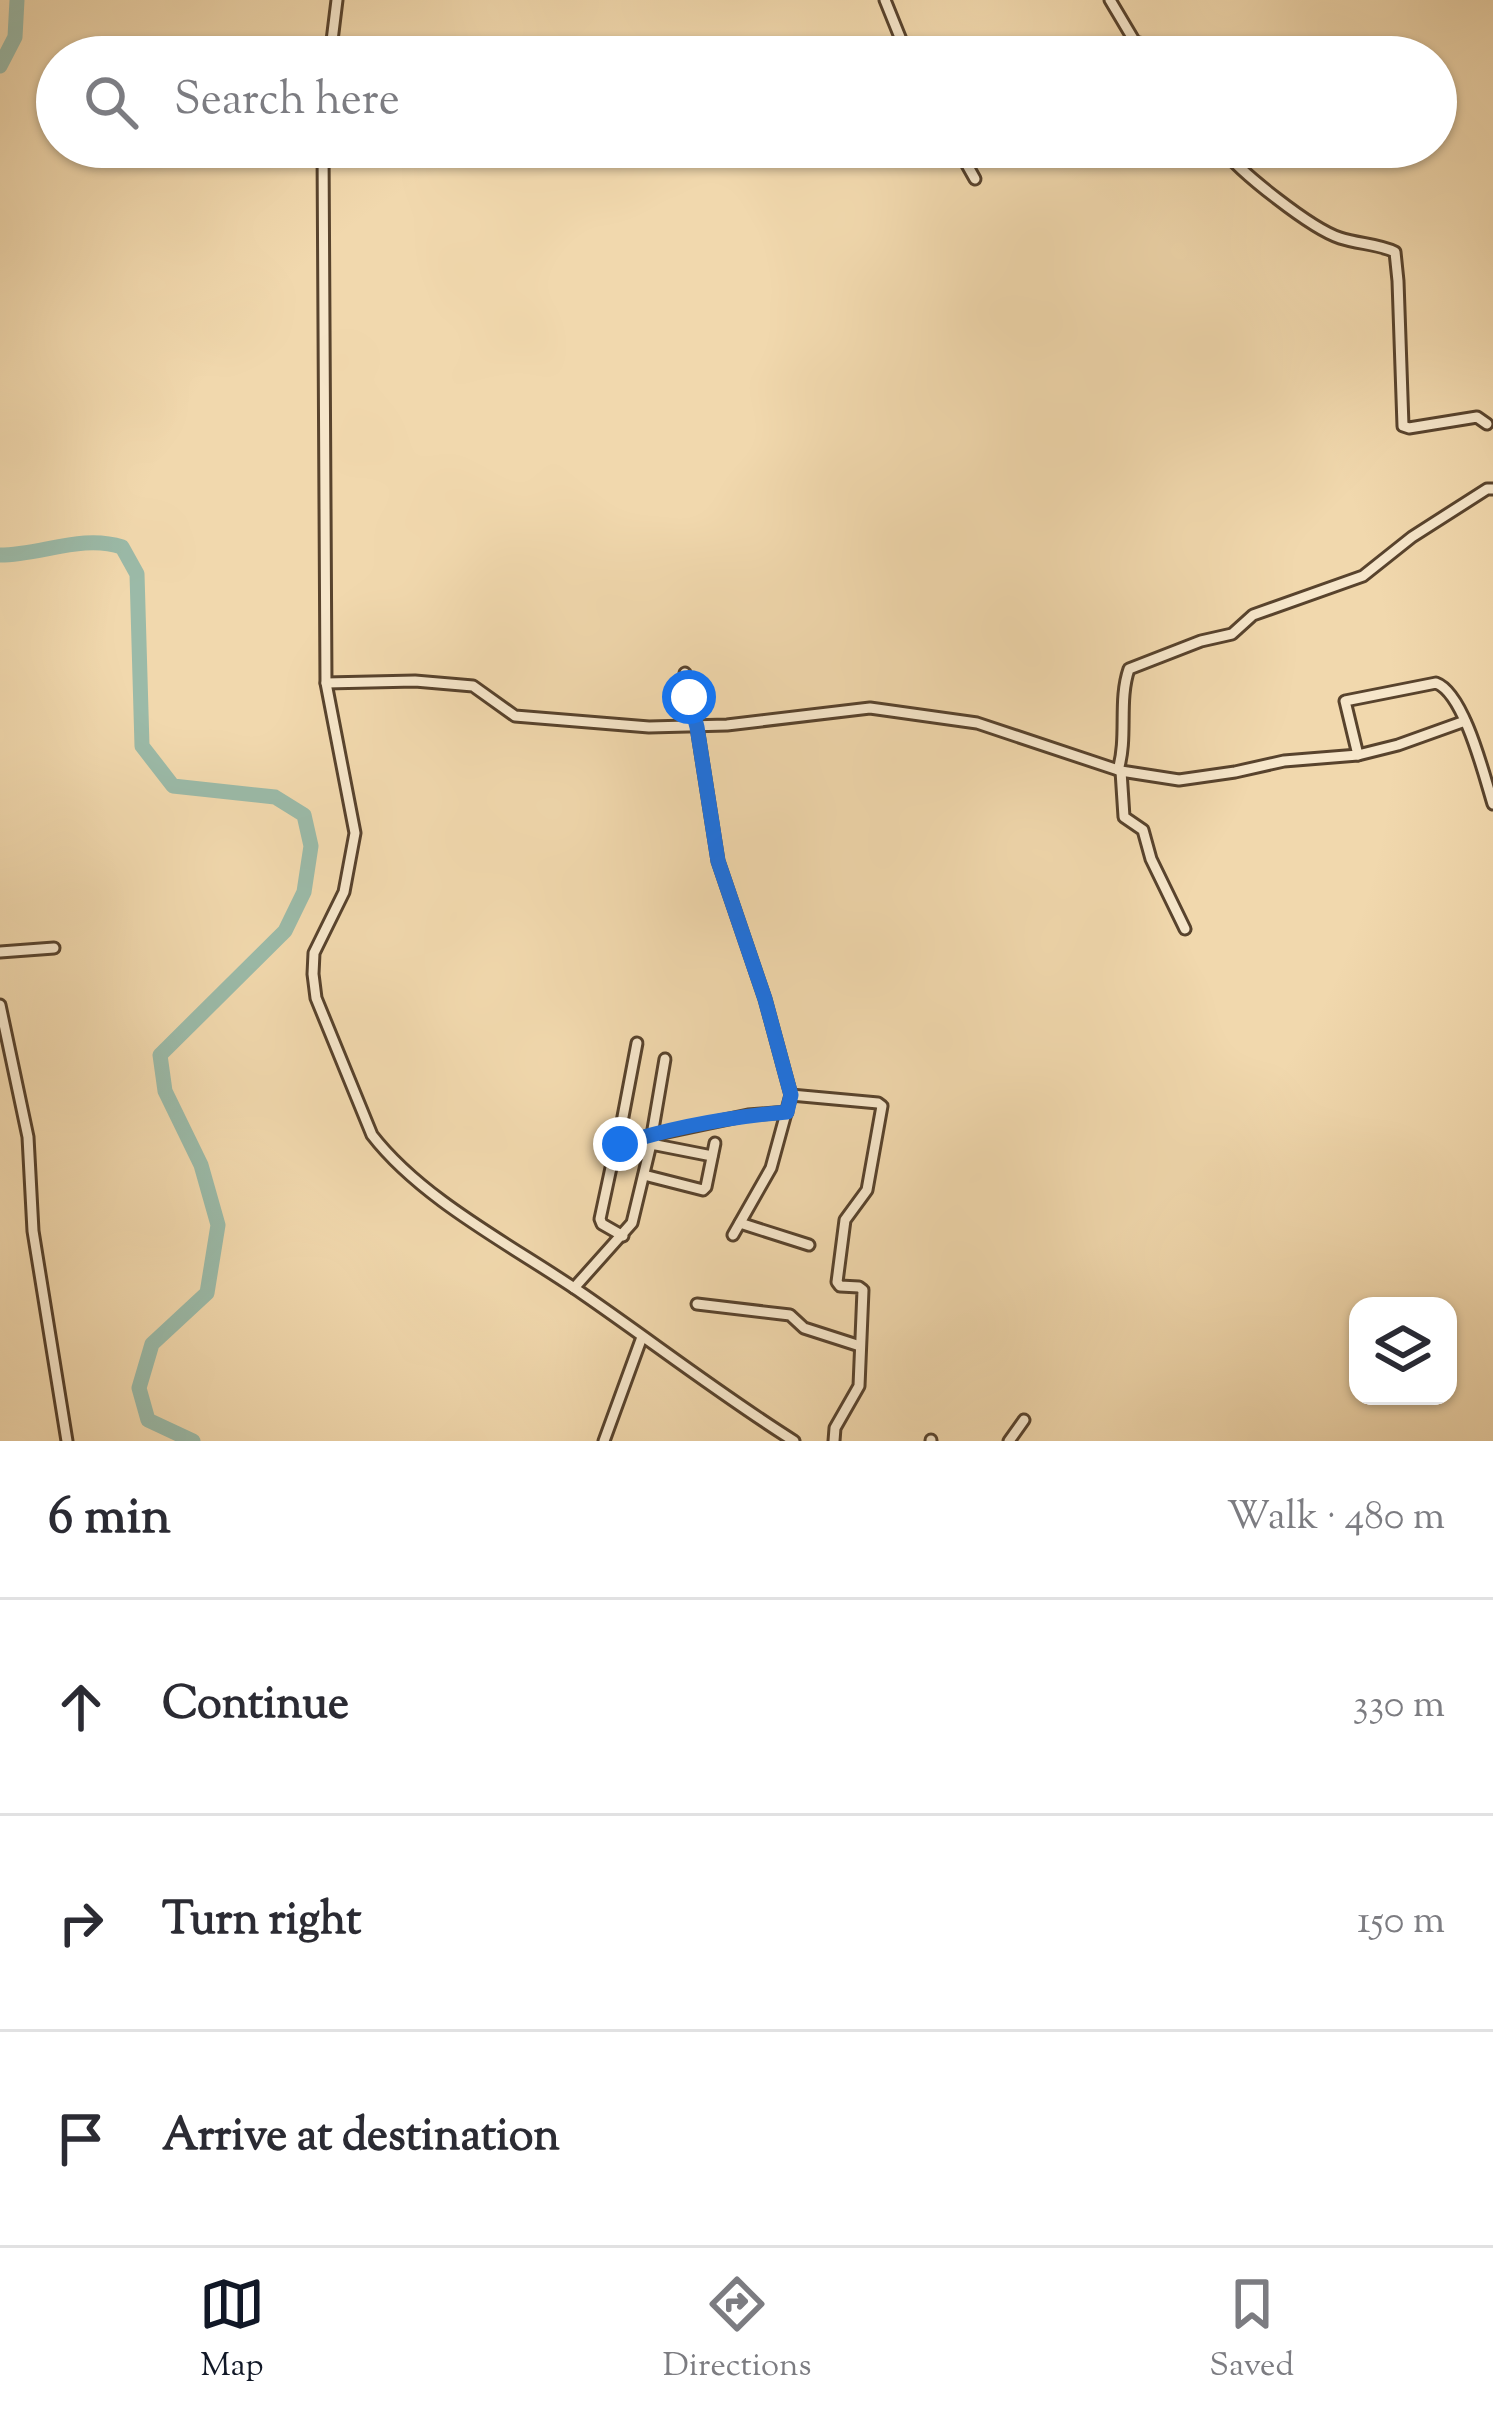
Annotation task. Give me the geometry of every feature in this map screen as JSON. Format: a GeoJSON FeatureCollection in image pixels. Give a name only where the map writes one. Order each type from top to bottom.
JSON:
{"type":"FeatureCollection","features":[{"type":"Feature","properties":{"kind":"street"},"geometry":{"type":"LineString","coordinates":[[333,36],[337,0]]}},
{"type":"Feature","properties":{"kind":"street"},"geometry":{"type":"LineString","coordinates":[[885,0],[900,36]]}},
{"type":"Feature","properties":{"kind":"street"},"geometry":{"type":"LineString","coordinates":[[1110,0],[1131,36]]}},
{"type":"Feature","properties":{"kind":"street"},"geometry":{"type":"LineString","coordinates":[[323,168],[326,683],[355,833],[344,892],[314,953],[316,998],[371,1135],[385,1152],[452,1208],[794,1441]]}},
{"type":"Feature","properties":{"kind":"street"},"geometry":{"type":"LineString","coordinates":[[969,168],[975,179]]}},
{"type":"Feature","properties":{"kind":"street"},"geometry":{"type":"LineString","coordinates":[[1241,168],[1331,234],[1393,250],[1403,426],[1477,417],[1487,424]]}},
{"type":"Feature","properties":{"kind":"street"},"geometry":{"type":"LineString","coordinates":[[1185,929],[1150,856],[1143,830],[1124,817],[1120,771],[1129,669],[1202,640],[1232,634],[1253,615],[1363,576],[1412,537],[1493,488]]}},
{"type":"Feature","properties":{"kind":"street"},"geometry":{"type":"LineString","coordinates":[[685,673],[718,861],[765,999],[791,1095],[771,1168],[733,1234]]}},
{"type":"Feature","properties":{"kind":"street"},"geometry":{"type":"LineString","coordinates":[[326,683],[445,682],[473,686],[515,716],[649,727],[697,727],[870,708],[977,723],[1120,771],[1179,780],[1284,761],[1358,755],[1465,721]]}},
{"type":"Feature","properties":{"kind":"street"},"geometry":{"type":"LineString","coordinates":[[1358,755],[1345,701],[1436,683],[1448,688],[1465,721],[1493,804]]}},
{"type":"Feature","properties":{"kind":"street"},"geometry":{"type":"LineString","coordinates":[[0,952],[54,948]]}},
{"type":"Feature","properties":{"kind":"street"},"geometry":{"type":"LineString","coordinates":[[0,1005],[28,1137],[33,1231],[67,1441]]}},
{"type":"Feature","properties":{"kind":"street"},"geometry":{"type":"LineString","coordinates":[[623,1235],[600,1220],[638,1043]]}},
{"type":"Feature","properties":{"kind":"street"},"geometry":{"type":"LineString","coordinates":[[574,1288],[634,1220],[654,1138],[665,1059]]}},
{"type":"Feature","properties":{"kind":"street"},"geometry":{"type":"LineString","coordinates":[[791,1095],[882,1106],[867,1190],[845,1220],[837,1282],[863,1290],[859,1386],[835,1428],[834,1441]]}},
{"type":"Feature","properties":{"kind":"street"},"geometry":{"type":"LineString","coordinates":[[617,1145],[748,1115],[787,1112]]}},
{"type":"Feature","properties":{"kind":"street"},"geometry":{"type":"LineString","coordinates":[[654,1138],[712,1156]]}},
{"type":"Feature","properties":{"kind":"street"},"geometry":{"type":"LineString","coordinates":[[644,1175],[704,1190],[715,1143]]}},
{"type":"Feature","properties":{"kind":"street"},"geometry":{"type":"LineString","coordinates":[[740,1223],[809,1245]]}},
{"type":"Feature","properties":{"kind":"street"},"geometry":{"type":"LineString","coordinates":[[697,1304],[791,1316],[804,1328],[860,1346]]}},
{"type":"Feature","properties":{"kind":"street"},"geometry":{"type":"LineString","coordinates":[[604,1441],[642,1337]]}},
{"type":"Feature","properties":{"kind":"street"},"geometry":{"type":"LineString","coordinates":[[1009,1441],[1024,1420]]}},
{"type":"Feature","properties":{"kind":"waterway"},"geometry":{"type":"LineString","coordinates":[[0,66],[15,37],[17,0]]}},
{"type":"Feature","properties":{"kind":"waterway"},"geometry":{"type":"LineString","coordinates":[[0,555],[92,543],[122,547],[137,574],[142,746],[173,786],[275,797],[304,815],[311,846],[304,892],[285,931],[160,1055],[165,1091],[201,1165],[218,1225],[207,1293],[152,1344],[139,1388],[148,1420],[193,1441]]}},
{"type":"Feature","properties":{"kind":"route"},"geometry":{"type":"LineString","coordinates":[[620,1144],[663,1131],[787,1112],[791,1095],[765,999],[718,861],[689,697]]}}]}
